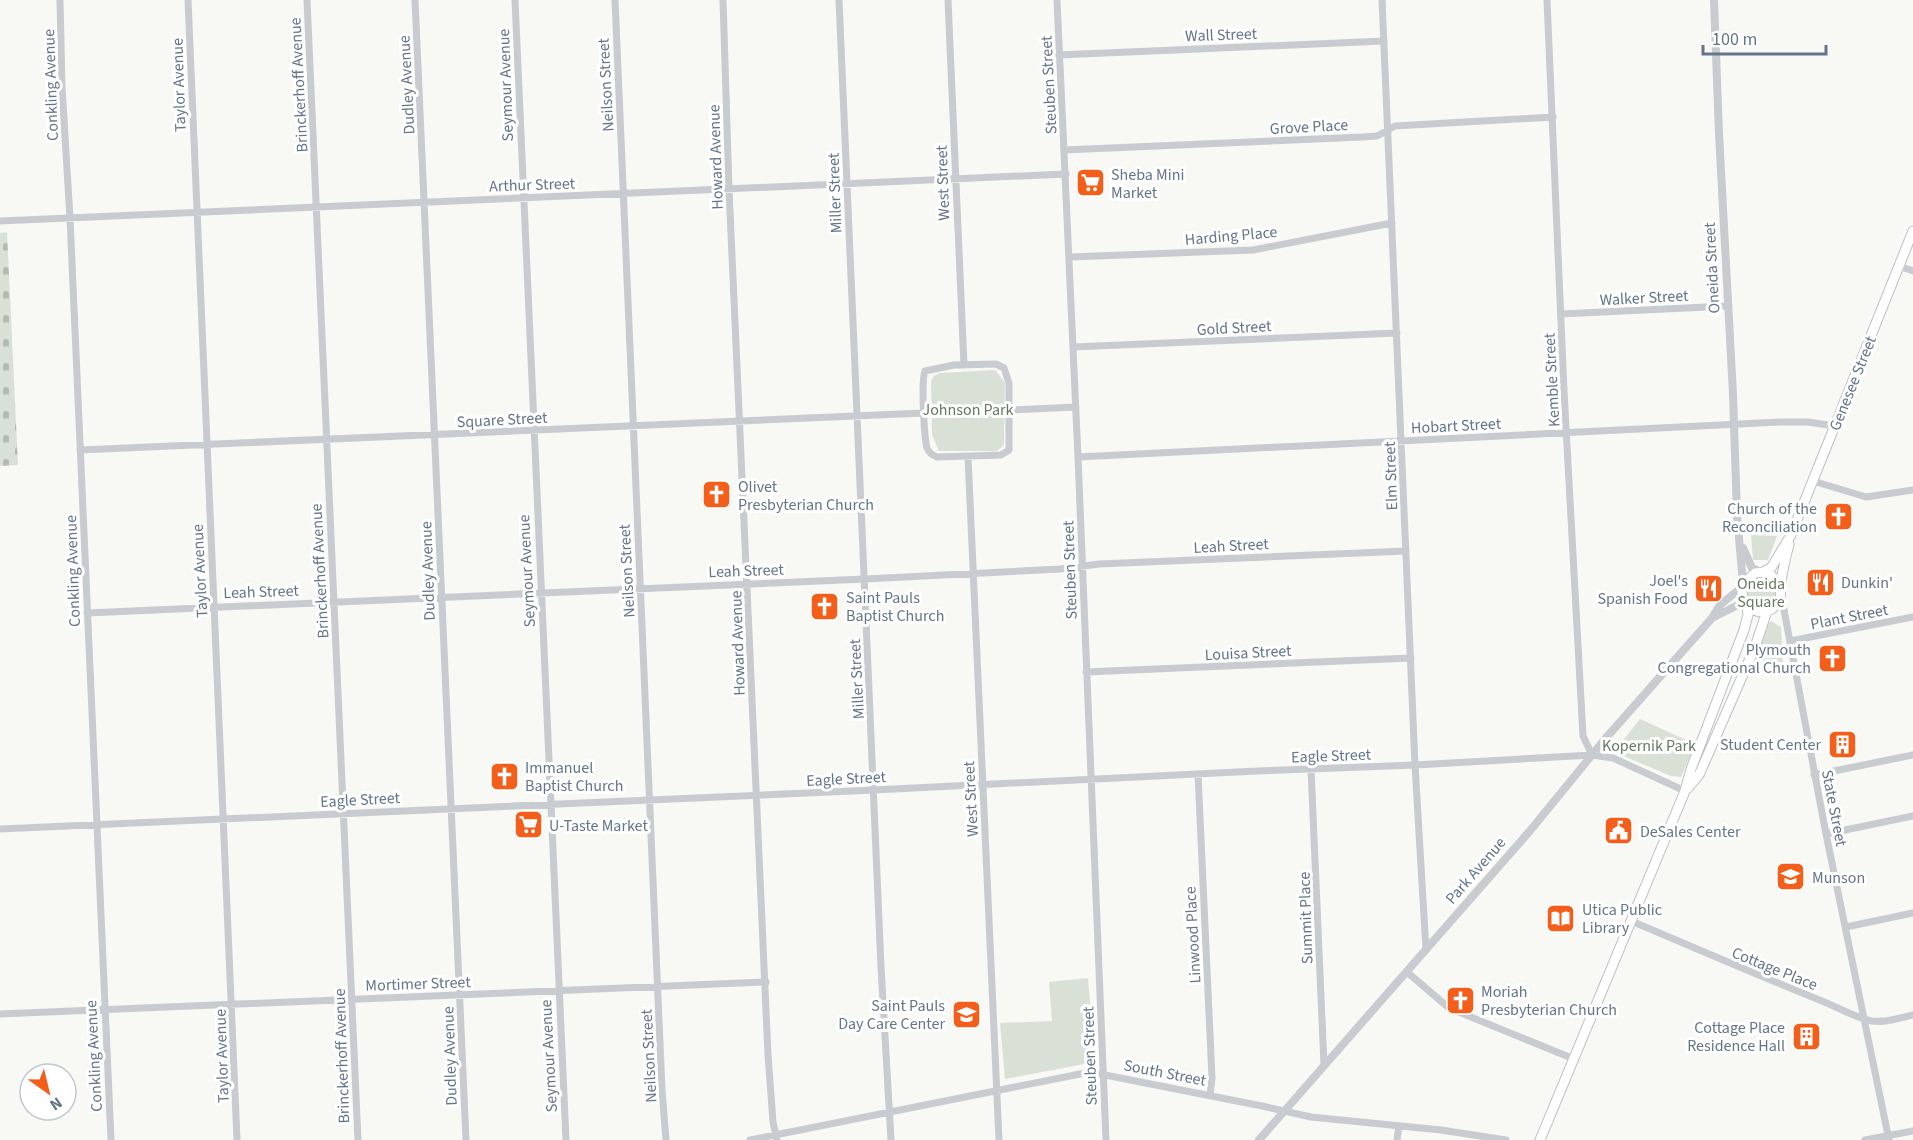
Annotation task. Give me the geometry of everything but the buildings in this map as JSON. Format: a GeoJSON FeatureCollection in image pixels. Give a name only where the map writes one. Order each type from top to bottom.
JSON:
{"type":"FeatureCollection","features":[{"type":"Feature","properties":{"kind":"main road","name":"Genesee Street"},"geometry":{"type":"LineString","coordinates":[[1762,572],[1771,568],[1791,535],[1913,231]]}},
{"type":"Feature","properties":{"kind":"main road","name":"Genesee Street"},"geometry":{"type":"LineString","coordinates":[[1781,590],[1791,535]]}},
{"type":"Feature","properties":{"kind":"main road"},"geometry":{"type":"LineString","coordinates":[[1540,1140],[1685,791],[1691,769],[1744,630],[1748,615],[1741,592],[1743,585],[1750,575],[1762,572],[1774,577],[1781,590],[1779,600],[1769,610],[1699,775],[1685,791]]}},
{"type":"Feature","properties":{"kind":"main road"},"geometry":{"type":"LineString","coordinates":[[1746,604],[1756,612],[1769,610]]}},
{"type":"Feature","properties":{"kind":"street","name":"Conkling Avenue"},"geometry":{"type":"LineString","coordinates":[[60,0],[62,87],[70,218],[111,1140]]}},
{"type":"Feature","properties":{"kind":"street","name":"Taylor Avenue"},"geometry":{"type":"LineString","coordinates":[[188,0],[237,1140]]}},
{"type":"Feature","properties":{"kind":"street","name":"Brinckerhoff Avenue"},"geometry":{"type":"LineString","coordinates":[[307,0],[358,1140]]}},
{"type":"Feature","properties":{"kind":"street","name":"Dudley Avenue"},"geometry":{"type":"LineString","coordinates":[[415,0],[465,1140]]}},
{"type":"Feature","properties":{"kind":"street","name":"Seymour Avenue"},"geometry":{"type":"LineString","coordinates":[[515,0],[566,1140]]}},
{"type":"Feature","properties":{"kind":"street","name":"Neilson Street"},"geometry":{"type":"LineString","coordinates":[[615,0],[666,1140]]}},
{"type":"Feature","properties":{"kind":"street","name":"Howard Avenue"},"geometry":{"type":"LineString","coordinates":[[723,0],[729,189],[756,795],[770,1077],[777,1137]]}},
{"type":"Feature","properties":{"kind":"street","name":"Miller Street"},"geometry":{"type":"LineString","coordinates":[[839,0],[891,1140]]}},
{"type":"Feature","properties":{"kind":"street","name":"West Street"},"geometry":{"type":"LineString","coordinates":[[948,0],[964,365]]}},
{"type":"Feature","properties":{"kind":"street","name":"Steuben Street"},"geometry":{"type":"LineString","coordinates":[[1057,0],[1070,258],[1106,1140]]}},
{"type":"Feature","properties":{"kind":"street","name":"Elm Street"},"geometry":{"type":"LineString","coordinates":[[1382,0],[1415,765],[1426,950]]}},
{"type":"Feature","properties":{"kind":"street","name":"Kemble Street"},"geometry":{"type":"LineString","coordinates":[[1547,0],[1583,736],[1592,755]]}},
{"type":"Feature","properties":{"kind":"street","name":"Oneida Street"},"geometry":{"type":"LineString","coordinates":[[1714,0],[1738,534],[1743,585]]}},
{"type":"Feature","properties":{"kind":"street","name":"Wall Street"},"geometry":{"type":"LineString","coordinates":[[1059,55],[1384,41]]}},
{"type":"Feature","properties":{"kind":"street","name":"Grove Place"},"geometry":{"type":"LineString","coordinates":[[1064,150],[1362,138],[1377,136],[1395,126],[1553,117]]}},
{"type":"Feature","properties":{"kind":"street","name":"Arthur Street"},"geometry":{"type":"LineString","coordinates":[[0,220],[1066,174]]}},
{"type":"Feature","properties":{"kind":"street","name":"Harding Place"},"geometry":{"type":"LineString","coordinates":[[1070,258],[1253,250],[1392,223]]}},
{"type":"Feature","properties":{"kind":"street"},"geometry":{"type":"LineString","coordinates":[[1899,266],[1913,271]]}},
{"type":"Feature","properties":{"kind":"street","name":"Walker Street"},"geometry":{"type":"LineString","coordinates":[[1561,314],[1728,306]]}},
{"type":"Feature","properties":{"kind":"street","name":"Gold Street"},"geometry":{"type":"LineString","coordinates":[[1073,347],[1397,333]]}},
{"type":"Feature","properties":{"kind":"street"},"geometry":{"type":"LineString","coordinates":[[996,364],[1007,372],[1010,410],[1009,450],[1001,455],[937,457],[930,454],[927,447],[923,377],[926,371],[934,368],[996,364]]}},
{"type":"Feature","properties":{"kind":"street"},"geometry":{"type":"LineString","coordinates":[[1010,410],[1076,407]]}},
{"type":"Feature","properties":{"kind":"street","name":"Square Street"},"geometry":{"type":"LineString","coordinates":[[80,450],[924,413]]}},
{"type":"Feature","properties":{"kind":"street","name":"Hobart Street"},"geometry":{"type":"LineString","coordinates":[[1078,457],[1734,425],[1808,422],[1835,426]]}},
{"type":"Feature","properties":{"kind":"street","name":"West Street"},"geometry":{"type":"LineString","coordinates":[[968,457],[999,1140]]}},
{"type":"Feature","properties":{"kind":"street"},"geometry":{"type":"LineString","coordinates":[[1813,480],[1866,497],[1913,489]]}},
{"type":"Feature","properties":{"kind":"street","name":"Oneida Street"},"geometry":{"type":"LineString","coordinates":[[1738,534],[1752,568],[1762,572]]}},
{"type":"Feature","properties":{"kind":"street","name":"Leah Street"},"geometry":{"type":"LineString","coordinates":[[87,613],[973,574],[1083,566],[1406,550]]}},
{"type":"Feature","properties":{"kind":"street","name":"Park Avenue"},"geometry":{"type":"LineString","coordinates":[[1259,1140],[1530,832],[1592,755],[1712,618],[1720,605],[1743,585]]}},
{"type":"Feature","properties":{"kind":"street","name":"State Street"},"geometry":{"type":"LineString","coordinates":[[1781,590],[1814,775],[1889,1138]]}},
{"type":"Feature","properties":{"kind":"street","name":"Park Avenue"},"geometry":{"type":"LineString","coordinates":[[1712,618],[1746,604]]}},
{"type":"Feature","properties":{"kind":"street"},"geometry":{"type":"LineString","coordinates":[[1769,610],[1777,611],[1787,622]]}},
{"type":"Feature","properties":{"kind":"street","name":"Plant Street"},"geometry":{"type":"LineString","coordinates":[[1790,641],[1913,617]]}},
{"type":"Feature","properties":{"kind":"street","name":"Louisa Street"},"geometry":{"type":"LineString","coordinates":[[1086,672],[1411,658]]}},
{"type":"Feature","properties":{"kind":"street","name":"Eagle Street"},"geometry":{"type":"LineString","coordinates":[[0,828],[874,790],[1592,755],[1621,762],[1685,791]]}},
{"type":"Feature","properties":{"kind":"street"},"geometry":{"type":"LineString","coordinates":[[1814,775],[1913,755]]}},
{"type":"Feature","properties":{"kind":"street","name":"Summit Place"},"geometry":{"type":"LineString","coordinates":[[1311,769],[1324,1065]]}},
{"type":"Feature","properties":{"kind":"street","name":"Linwood Place"},"geometry":{"type":"LineString","coordinates":[[1198,774],[1212,1078],[1210,1095]]}},
{"type":"Feature","properties":{"kind":"street"},"geometry":{"type":"LineString","coordinates":[[1826,834],[1913,816]]}},
{"type":"Feature","properties":{"kind":"street"},"geometry":{"type":"LineString","coordinates":[[1846,927],[1913,914]]}},
{"type":"Feature","properties":{"kind":"street","name":"Cottage Place"},"geometry":{"type":"LineString","coordinates":[[1631,921],[1719,960],[1864,1019],[1873,1022],[1913,1015]]}},
{"type":"Feature","properties":{"kind":"street"},"geometry":{"type":"LineString","coordinates":[[1407,972],[1449,1008],[1574,1059]]}},
{"type":"Feature","properties":{"kind":"street","name":"Mortimer Street"},"geometry":{"type":"LineString","coordinates":[[0,1014],[766,982]]}},
{"type":"Feature","properties":{"kind":"street","name":"South Street"},"geometry":{"type":"LineString","coordinates":[[750,1140],[777,1137],[1090,1072],[1311,1117],[1450,1131],[1506,1140]]}},
{"type":"Feature","properties":{"kind":"street"},"geometry":{"type":"LineString","coordinates":[[1396,1140],[1399,1126]]}},
{"type":"Feature","properties":{"kind":"street"},"geometry":{"type":"LineString","coordinates":[[1865,1140],[1889,1138],[1913,1131]]}},
{"type":"Feature","properties":{"kind":"green space"},"geometry":{"type":"Polygon","coordinates":[[[7,232],[18,465],[0,466],[0,233],[7,232]]]}},
{"type":"Feature","properties":{"kind":"green space","name":"Johnson Park"},"geometry":{"type":"Polygon","coordinates":[[[995,370],[1005,383],[1004,445],[997,451],[939,451],[932,435],[931,381],[934,376],[940,373],[995,370]]]}},
{"type":"Feature","properties":{"kind":"green space"},"geometry":{"type":"Polygon","coordinates":[[[1751,535],[1777,536],[1768,560],[1753,560],[1751,535]]]}},
{"type":"Feature","properties":{"kind":"green space","name":"Oneida Square"},"geometry":{"type":"Polygon","coordinates":[[[1763,572],[1778,581],[1776,606],[1751,609],[1742,587],[1763,572]]]}},
{"type":"Feature","properties":{"kind":"green space"},"geometry":{"type":"Polygon","coordinates":[[[1771,621],[1781,627],[1783,664],[1763,661],[1762,640],[1765,629],[1771,621]]]}},
{"type":"Feature","properties":{"kind":"green space","name":"Kopernik Park"},"geometry":{"type":"Polygon","coordinates":[[[1640,719],[1695,744],[1681,777],[1671,776],[1614,752],[1640,719]]]}},
{"type":"Feature","properties":{"kind":"green space"},"geometry":{"type":"Polygon","coordinates":[[[1088,978],[1095,1062],[1005,1079],[1000,1023],[1052,1021],[1049,982],[1088,978]]]}},
{"type":"Feature","properties":{"kind":"place","name":"Sheba Mini Market"},"geometry":{"type":"Point","coordinates":[1090,183]}},
{"type":"Feature","properties":{"kind":"place","name":"Olivet Presbyterian Church"},"geometry":{"type":"Point","coordinates":[717,495]}},
{"type":"Feature","properties":{"kind":"place","name":"Church of the Reconciliation"},"geometry":{"type":"Point","coordinates":[1838,517]}},
{"type":"Feature","properties":{"kind":"place","name":"Dunkin'"},"geometry":{"type":"Point","coordinates":[1820,582]}},
{"type":"Feature","properties":{"kind":"place","name":"Joel's Spanish Food"},"geometry":{"type":"Point","coordinates":[1709,589]}},
{"type":"Feature","properties":{"kind":"place","name":"Saint Pauls Baptist Church"},"geometry":{"type":"Point","coordinates":[825,606]}},
{"type":"Feature","properties":{"kind":"place","name":"Plymouth Congregational Church"},"geometry":{"type":"Point","coordinates":[1832,658]}},
{"type":"Feature","properties":{"kind":"place","name":"Student Center"},"geometry":{"type":"Point","coordinates":[1842,744]}},
{"type":"Feature","properties":{"kind":"place","name":"Immanuel Baptist Church"},"geometry":{"type":"Point","coordinates":[504,776]}},
{"type":"Feature","properties":{"kind":"place","name":"U-Taste Market"},"geometry":{"type":"Point","coordinates":[528,825]}},
{"type":"Feature","properties":{"kind":"place","name":"DeSales Center"},"geometry":{"type":"Point","coordinates":[1619,831]}},
{"type":"Feature","properties":{"kind":"place","name":"Munson"},"geometry":{"type":"Point","coordinates":[1791,877]}},
{"type":"Feature","properties":{"kind":"place","name":"Utica Public Library"},"geometry":{"type":"Point","coordinates":[1561,918]}},
{"type":"Feature","properties":{"kind":"place","name":"Moriah Presbyterian Church"},"geometry":{"type":"Point","coordinates":[1460,1000]}},
{"type":"Feature","properties":{"kind":"place","name":"Saint Pauls Day Care Center"},"geometry":{"type":"Point","coordinates":[966,1014]}},
{"type":"Feature","properties":{"kind":"place","name":"Cottage Place Residence Hall"},"geometry":{"type":"Point","coordinates":[1806,1036]}}]}
